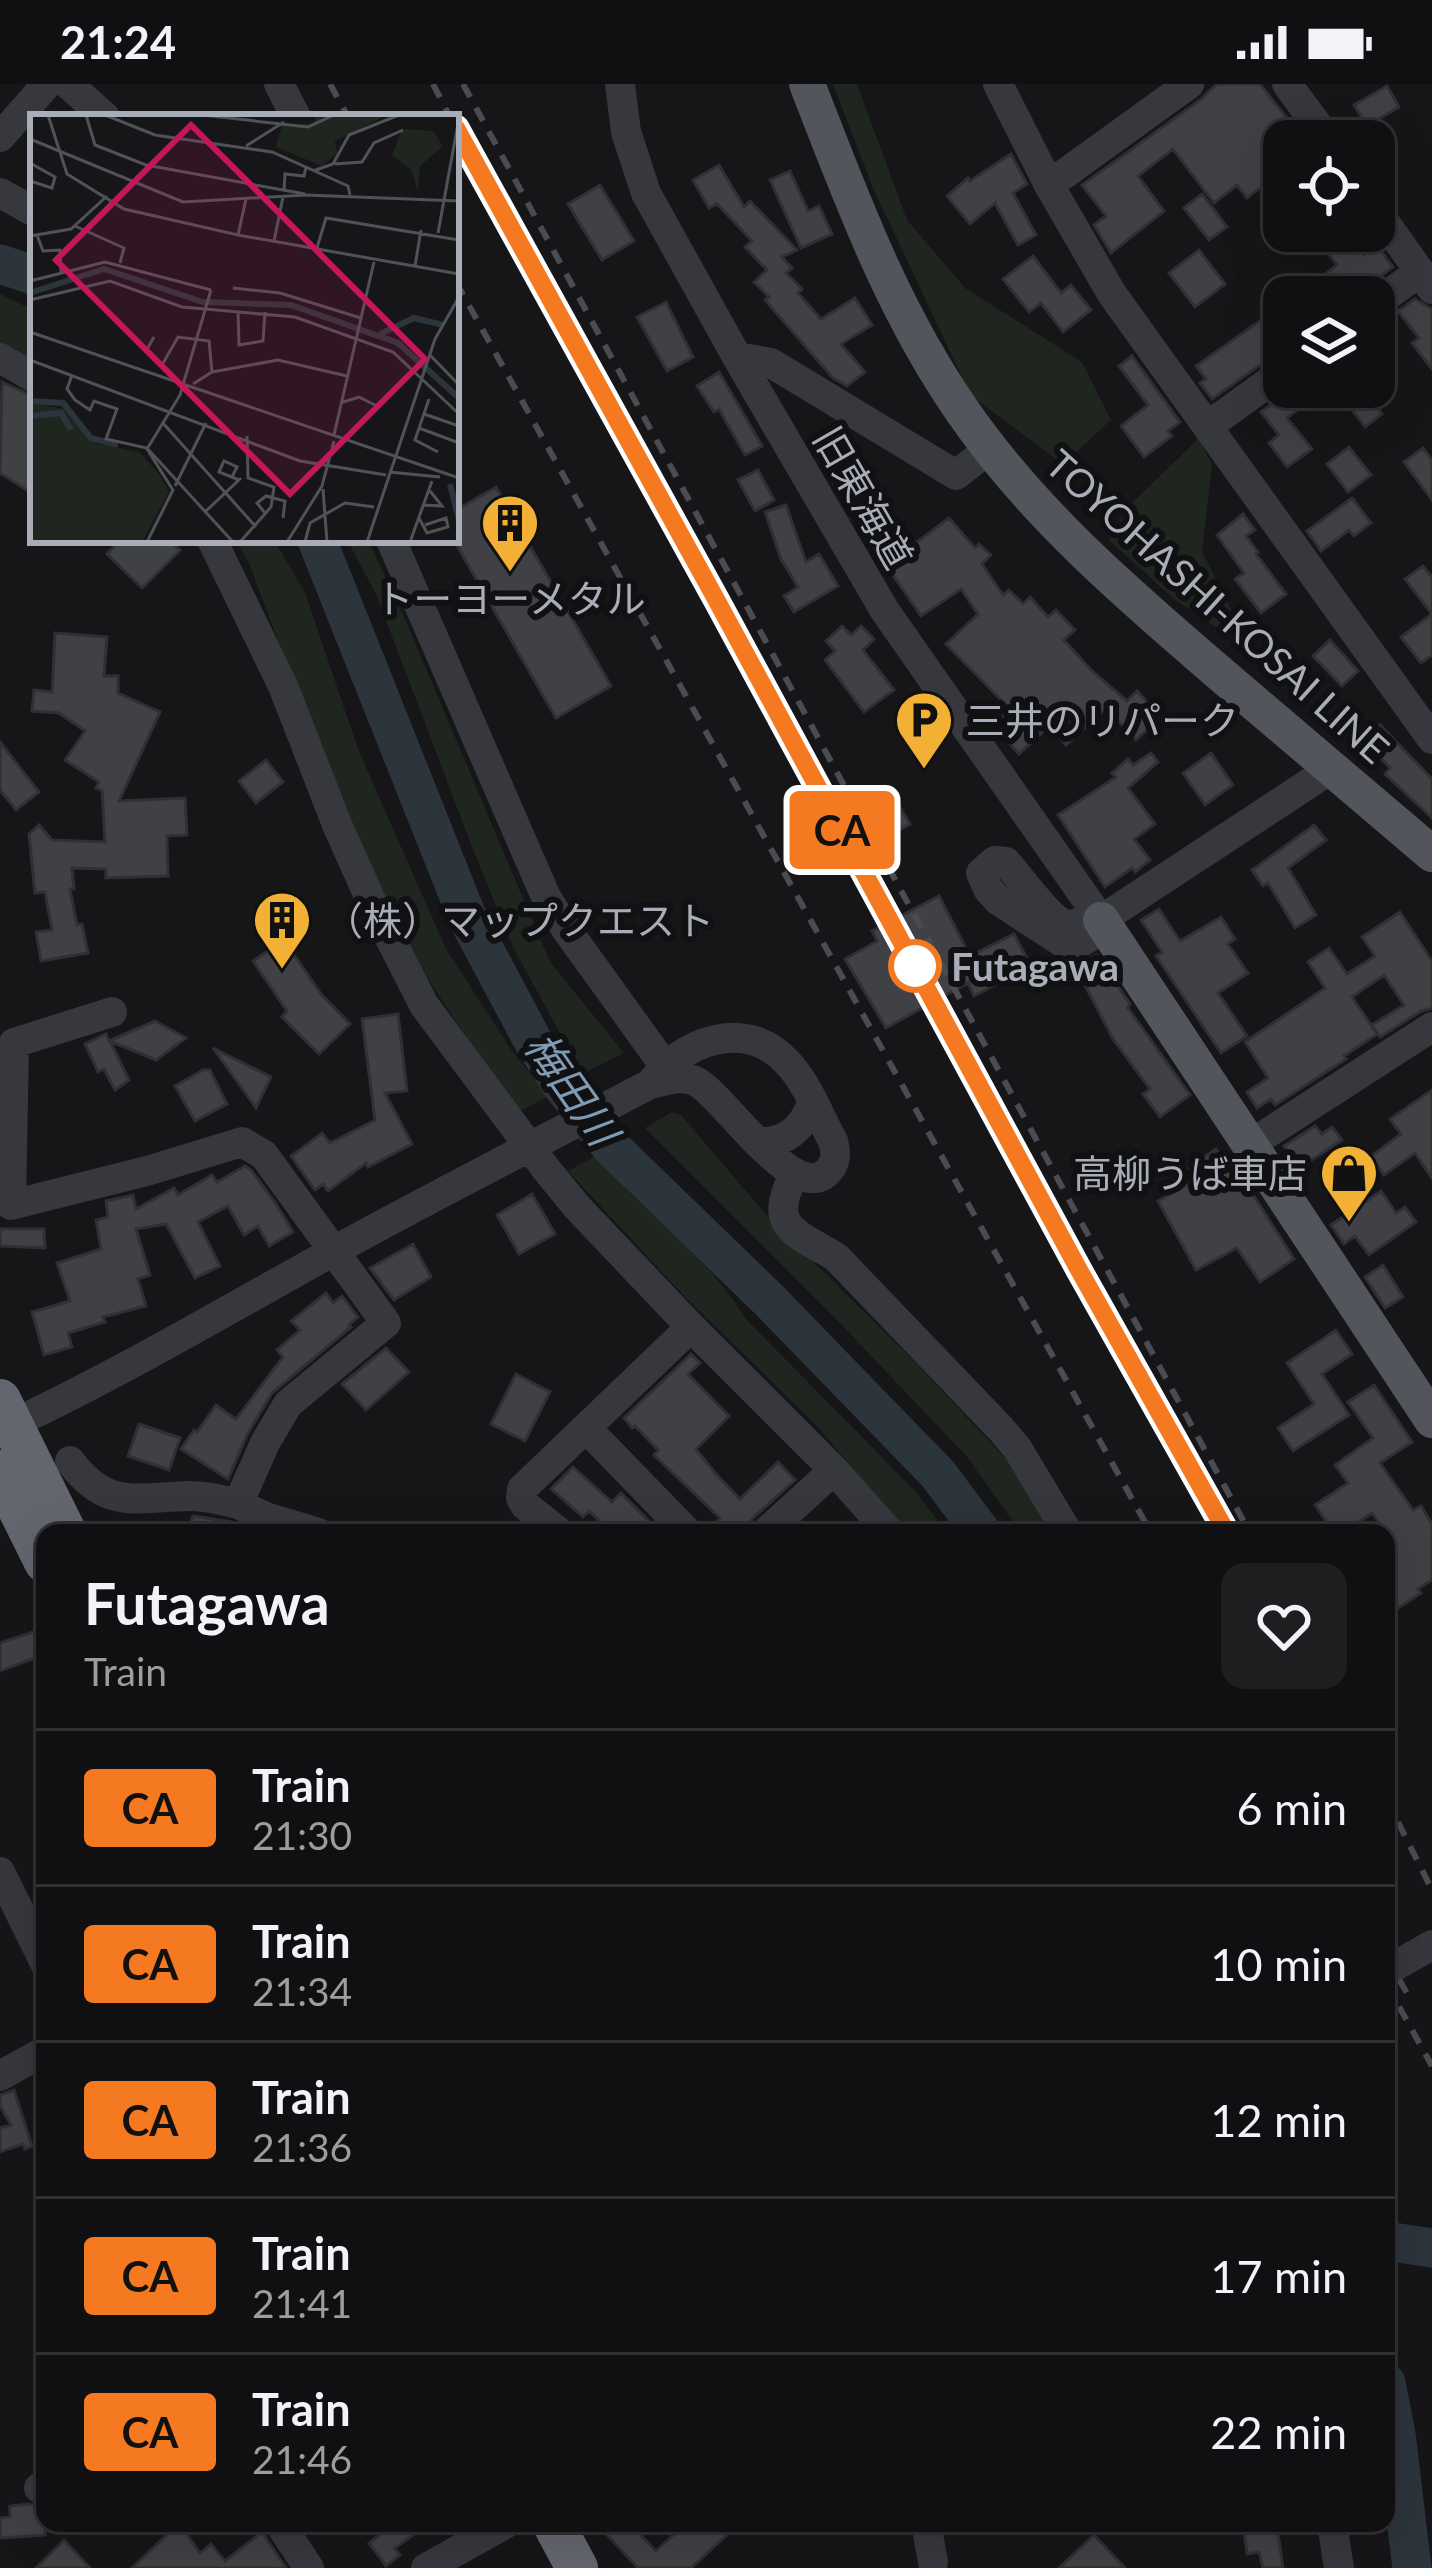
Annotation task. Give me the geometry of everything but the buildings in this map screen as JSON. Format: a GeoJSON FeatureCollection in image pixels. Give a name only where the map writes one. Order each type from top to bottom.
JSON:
{"type":"FeatureCollection","features":[{"type":"Feature","properties":{"kind":"highway"},"geometry":{"type":"LineString","coordinates":[[6,1407],[61,1524]]}},
{"type":"Feature","properties":{"kind":"highway"},"geometry":{"type":"LineString","coordinates":[[0,1471],[36,1544]]}},
{"type":"Feature","properties":{"kind":"highway"},"geometry":{"type":"LineString","coordinates":[[526,2532],[544,2568]]}},
{"type":"Feature","properties":{"kind":"highway"},"geometry":{"type":"LineString","coordinates":[[558,2532],[577,2568]]}},
{"type":"Feature","properties":{"kind":"main road","name":"TOYOHASHI-KOSAI LINE"},"geometry":{"type":"LineString","coordinates":[[807,84],[889,288],[935,370],[989,449],[1055,525],[1153,616],[1432,854]]}},
{"type":"Feature","properties":{"kind":"main road"},"geometry":{"type":"LineString","coordinates":[[1101,920],[1429,1409]]}},
{"type":"Feature","properties":{"kind":"street"},"geometry":{"type":"LineString","coordinates":[[0,136],[47,84]]}},
{"type":"Feature","properties":{"kind":"street"},"geometry":{"type":"LineString","coordinates":[[68,84],[102,114]]}},
{"type":"Feature","properties":{"kind":"street"},"geometry":{"type":"LineString","coordinates":[[280,84],[295,114]]}},
{"type":"Feature","properties":{"kind":"street","name":"旧東海道"},"geometry":{"type":"LineString","coordinates":[[620,84],[626,132],[646,193],[737,358],[885,611],[1101,920]]}},
{"type":"Feature","properties":{"kind":"street"},"geometry":{"type":"LineString","coordinates":[[998,84],[1048,184],[1112,294],[1432,740]]}},
{"type":"Feature","properties":{"kind":"street"},"geometry":{"type":"LineString","coordinates":[[1048,184],[1189,84]]}},
{"type":"Feature","properties":{"kind":"street"},"geometry":{"type":"LineString","coordinates":[[1288,84],[1314,120]]}},
{"type":"Feature","properties":{"kind":"street"},"geometry":{"type":"LineString","coordinates":[[0,193],[30,209]]}},
{"type":"Feature","properties":{"kind":"street"},"geometry":{"type":"LineString","coordinates":[[1395,237],[1425,281],[1395,295]]}},
{"type":"Feature","properties":{"kind":"street"},"geometry":{"type":"LineString","coordinates":[[0,358],[30,375]]}},
{"type":"Feature","properties":{"kind":"street"},"geometry":{"type":"LineString","coordinates":[[737,358],[771,363],[956,475],[989,449]]}},
{"type":"Feature","properties":{"kind":"street"},"geometry":{"type":"LineString","coordinates":[[1208,426],[1263,385]]}},
{"type":"Feature","properties":{"kind":"street"},"geometry":{"type":"LineString","coordinates":[[213,543],[284,686],[373,905],[424,1005],[536,1145],[577,1207],[882,1524]]}},
{"type":"Feature","properties":{"kind":"street"},"geometry":{"type":"LineString","coordinates":[[392,543],[546,897],[657,1075]]}},
{"type":"Feature","properties":{"kind":"street"},"geometry":{"type":"LineString","coordinates":[[1101,920],[1331,769]]}},
{"type":"Feature","properties":{"kind":"street"},"geometry":{"type":"LineString","coordinates":[[112,1012],[14,1043],[11,1205],[242,1142],[264,1156],[386,1323],[288,1404],[238,1504]]}},
{"type":"Feature","properties":{"kind":"street"},"geometry":{"type":"LineString","coordinates":[[1251,1144],[1432,1027]]}},
{"type":"Feature","properties":{"kind":"street"},"geometry":{"type":"LineString","coordinates":[[6,1407],[210,1322],[334,1250],[536,1145],[711,1040],[734,1038],[761,1044],[785,1059],[833,1142],[835,1160],[818,1178],[794,1175],[706,1088],[696,1081],[657,1075]]}},
{"type":"Feature","properties":{"kind":"street"},"geometry":{"type":"LineString","coordinates":[[706,1088],[716,1061],[734,1038]]}},
{"type":"Feature","properties":{"kind":"street"},"geometry":{"type":"LineString","coordinates":[[758,1142],[792,1134],[806,1119],[812,1103]]}},
{"type":"Feature","properties":{"kind":"street"},"geometry":{"type":"LineString","coordinates":[[794,1175],[782,1204],[787,1222],[803,1238],[836,1257],[1000,1428],[1063,1524]]}},
{"type":"Feature","properties":{"kind":"street"},"geometry":{"type":"LineString","coordinates":[[549,1524],[525,1505],[521,1493],[525,1486],[691,1327]]}},
{"type":"Feature","properties":{"kind":"street"},"geometry":{"type":"LineString","coordinates":[[586,1428],[679,1524]]}},
{"type":"Feature","properties":{"kind":"street"},"geometry":{"type":"LineString","coordinates":[[70,1461],[93,1486],[119,1499],[192,1496],[238,1504],[289,1524]]}},
{"type":"Feature","properties":{"kind":"street"},"geometry":{"type":"LineString","coordinates":[[775,1524],[834,1470]]}},
{"type":"Feature","properties":{"kind":"street"},"geometry":{"type":"LineString","coordinates":[[0,1872],[36,1945]]}},
{"type":"Feature","properties":{"kind":"street"},"geometry":{"type":"LineString","coordinates":[[1395,1967],[1432,1945]]}},
{"type":"Feature","properties":{"kind":"street"},"geometry":{"type":"LineString","coordinates":[[0,2076],[36,2055]]}},
{"type":"Feature","properties":{"kind":"street"},"geometry":{"type":"LineString","coordinates":[[285,2532],[309,2568]]}},
{"type":"Feature","properties":{"kind":"street"},"geometry":{"type":"LineString","coordinates":[[426,2568],[491,2532]]}},
{"type":"Feature","properties":{"kind":"street"},"geometry":{"type":"LineString","coordinates":[[928,2532],[933,2562]]}},
{"type":"Feature","properties":{"kind":"street"},"geometry":{"type":"LineString","coordinates":[[1333,2532],[1339,2568]]}},
{"type":"Feature","properties":{"kind":"shaded area"},"geometry":{"type":"Polygon","coordinates":[[[833,84],[857,84],[907,220],[965,288],[1082,362],[1111,420],[1063,464],[971,396],[873,188],[833,84]]]}},
{"type":"Feature","properties":{"kind":"shaded area"},"geometry":{"type":"Polygon","coordinates":[[[0,294],[30,309],[30,364],[0,348],[0,294]]]}},
{"type":"Feature","properties":{"kind":"shaded area"},"geometry":{"type":"Polygon","coordinates":[[[1199,438],[1212,465],[1202,552],[1243,633],[1233,638],[1174,599],[1109,540],[1130,505],[1199,438]]]}},
{"type":"Feature","properties":{"kind":"shaded area"},"geometry":{"type":"Polygon","coordinates":[[[237,543],[276,543],[305,592],[358,749],[446,949],[512,1051],[548,1096],[519,1112],[435,989],[391,911],[334,783],[249,563],[237,543]]]}},
{"type":"Feature","properties":{"kind":"shaded area"},"geometry":{"type":"Polygon","coordinates":[[[349,543],[369,543],[550,962],[624,1053],[582,1074],[512,945],[376,594],[349,543]]]}},
{"type":"Feature","properties":{"kind":"shaded area"},"geometry":{"type":"Polygon","coordinates":[[[672,1112],[681,1115],[769,1218],[1007,1460],[1047,1524],[1015,1524],[968,1458],[645,1128],[672,1112]]]}},
{"type":"Feature","properties":{"kind":"shaded area"},"geometry":{"type":"Polygon","coordinates":[[[596,1156],[712,1274],[745,1318],[916,1492],[940,1524],[900,1524],[817,1426],[683,1295],[568,1171],[596,1156]]]}},
{"type":"Feature","properties":{"kind":"waterway","name":"梅田川"},"geometry":{"type":"LineString","coordinates":[[0,264],[30,274]]}},
{"type":"Feature","properties":{"kind":"waterway","name":"梅田川"},"geometry":{"type":"LineString","coordinates":[[318,543],[468,919],[560,1083],[611,1147],[938,1474],[975,1524]]}},
{"type":"Feature","properties":{"kind":"waterway"},"geometry":{"type":"LineString","coordinates":[[1395,2242],[1432,2248]]}},
{"type":"Feature","properties":{"kind":"waterway","name":"梅田川"},"geometry":{"type":"LineString","coordinates":[[1395,2429],[1412,2568]]}},
{"type":"Feature","properties":{"kind":"railway"},"geometry":{"type":"LineString","coordinates":[[330,84],[346,114]]}},
{"type":"Feature","properties":{"kind":"railway"},"geometry":{"type":"LineString","coordinates":[[433,84],[448,114]]}},
{"type":"Feature","properties":{"kind":"railway"},"geometry":{"type":"LineString","coordinates":[[463,84],[1245,1524]]}},
{"type":"Feature","properties":{"kind":"railway"},"geometry":{"type":"LineString","coordinates":[[459,133],[1222,1524]]}},
{"type":"Feature","properties":{"kind":"railway"},"geometry":{"type":"LineString","coordinates":[[459,287],[1146,1524]]}},
{"type":"Feature","properties":{"kind":"railway"},"geometry":{"type":"LineString","coordinates":[[1395,1816],[1432,1890]]}},
{"type":"Feature","properties":{"kind":"railway"},"geometry":{"type":"LineString","coordinates":[[1395,1972],[1409,1997]]}},
{"type":"Feature","properties":{"kind":"railway"},"geometry":{"type":"LineString","coordinates":[[1395,1999],[1432,2066]]}},
{"type":"Feature","properties":{"kind":"train","name":"CA"},"geometry":{"type":"LineString","coordinates":[[459,134],[1222,1524]]}},
{"type":"Feature","properties":{"kind":"place","name":"トーヨーメタル"},"geometry":{"type":"Point","coordinates":[510,574]}},
{"type":"Feature","properties":{"kind":"place","name":"三井のリパーク"},"geometry":{"type":"Point","coordinates":[924,771]}},
{"type":"Feature","properties":{"kind":"place","name":"Futagawa"},"geometry":{"type":"Point","coordinates":[915,966]}},
{"type":"Feature","properties":{"kind":"place","name":"（株）マップクエスト"},"geometry":{"type":"Point","coordinates":[282,971]}},
{"type":"Feature","properties":{"kind":"place","name":"高柳うば車店"},"geometry":{"type":"Point","coordinates":[1349,1224]}}]}
